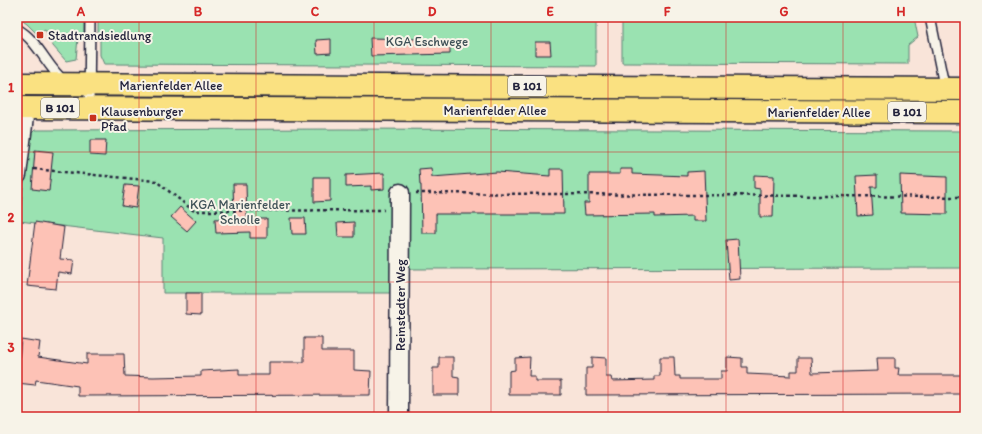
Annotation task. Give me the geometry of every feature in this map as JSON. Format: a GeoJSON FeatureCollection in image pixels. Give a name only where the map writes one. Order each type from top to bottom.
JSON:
{"type":"FeatureCollection","features":[{"type":"Feature","properties":{"kind":"main road","name":"Marienfelder Allee"},"geometry":{"type":"LineString","coordinates":[[23,96],[79,84],[955,89]]}},
{"type":"Feature","properties":{"kind":"main road","name":"Marienfelder Allee"},"geometry":{"type":"LineString","coordinates":[[23,96],[90,108],[955,112]]}},
{"type":"Feature","properties":{"kind":"street"},"geometry":{"type":"LineString","coordinates":[[17,171],[23,96]]}},
{"type":"Feature","properties":{"kind":"street","name":"Reinstedter Weg"},"geometry":{"type":"LineString","coordinates":[[399,417],[400,201]]}},
{"type":"Feature","properties":{"kind":"lane"},"geometry":{"type":"LineString","coordinates":[[90,17],[79,84],[90,108]]}},
{"type":"Feature","properties":{"kind":"lane"},"geometry":{"type":"LineString","coordinates":[[930,17],[955,89],[955,112]]}},
{"type":"Feature","properties":{"kind":"lane"},"geometry":{"type":"LineString","coordinates":[[17,29],[24,33],[32,41],[55,73],[79,84]]}},
{"type":"Feature","properties":{"kind":"path"},"geometry":{"type":"LineString","coordinates":[[17,171],[156,181],[194,211],[400,201],[965,197]]}},
{"type":"Feature","properties":{"kind":"green space"},"geometry":{"type":"Polygon","coordinates":[[[17,17],[84,17],[84,37],[78,38],[76,59],[66,61],[53,46],[45,29],[37,34],[17,17]]]}},
{"type":"Feature","properties":{"kind":"green space","name":"KGA Eschwege"},"geometry":{"type":"Polygon","coordinates":[[[98,17],[596,17],[596,66],[104,64],[100,55],[98,17]]]}},
{"type":"Feature","properties":{"kind":"green space"},"geometry":{"type":"Polygon","coordinates":[[[622,17],[914,17],[918,37],[908,45],[908,64],[622,63],[622,17]]]}},
{"type":"Feature","properties":{"kind":"green space"},"geometry":{"type":"Polygon","coordinates":[[[126,92],[629,94],[629,102],[126,100],[126,92]]]}},
{"type":"Feature","properties":{"kind":"green space","name":"KGA Marienfelder Scholle"},"geometry":{"type":"Polygon","coordinates":[[[343,129],[965,131],[965,268],[407,269],[407,187],[392,188],[392,293],[163,293],[163,238],[19,221],[29,136],[35,130],[343,129]]]}},
{"type":"Feature","properties":{"kind":"building"},"geometry":{"type":"Polygon","coordinates":[[[370,38],[417,39],[417,41],[450,41],[450,54],[371,56],[370,38]]]}},
{"type":"Feature","properties":{"kind":"building"},"geometry":{"type":"Polygon","coordinates":[[[331,39],[331,53],[317,54],[316,40],[331,39]]]}},
{"type":"Feature","properties":{"kind":"building"},"geometry":{"type":"Polygon","coordinates":[[[535,42],[550,42],[551,55],[535,55],[535,42]]]}},
{"type":"Feature","properties":{"kind":"building"},"geometry":{"type":"Polygon","coordinates":[[[90,140],[106,140],[105,156],[90,155],[90,140]]]}},
{"type":"Feature","properties":{"kind":"building"},"geometry":{"type":"Polygon","coordinates":[[[35,150],[53,152],[49,191],[32,189],[35,150]]]}},
{"type":"Feature","properties":{"kind":"building"},"geometry":{"type":"Polygon","coordinates":[[[431,168],[432,177],[497,172],[550,176],[550,169],[563,169],[564,214],[436,214],[436,233],[422,233],[421,185],[419,169],[431,168]]]}},
{"type":"Feature","properties":{"kind":"building"},"geometry":{"type":"Polygon","coordinates":[[[620,169],[632,169],[632,174],[687,176],[687,172],[704,171],[706,221],[693,221],[693,216],[655,217],[655,214],[585,215],[584,203],[589,203],[589,174],[620,174],[620,169]]]}},
{"type":"Feature","properties":{"kind":"building"},"geometry":{"type":"Polygon","coordinates":[[[384,173],[384,189],[371,190],[371,186],[346,187],[346,175],[384,173]]]}},
{"type":"Feature","properties":{"kind":"building"},"geometry":{"type":"Polygon","coordinates":[[[754,175],[774,176],[773,217],[760,217],[760,189],[754,188],[754,175]]]}},
{"type":"Feature","properties":{"kind":"building"},"geometry":{"type":"Polygon","coordinates":[[[877,175],[877,187],[871,187],[873,215],[858,216],[856,176],[877,175]]]}},
{"type":"Feature","properties":{"kind":"building"},"geometry":{"type":"Polygon","coordinates":[[[900,175],[947,177],[947,214],[901,213],[900,175]]]}},
{"type":"Feature","properties":{"kind":"building"},"geometry":{"type":"Polygon","coordinates":[[[314,177],[330,177],[330,201],[314,202],[314,177]]]}},
{"type":"Feature","properties":{"kind":"building"},"geometry":{"type":"Polygon","coordinates":[[[233,184],[246,184],[247,219],[267,219],[267,238],[250,238],[250,232],[216,233],[215,219],[234,218],[233,184]]]}},
{"type":"Feature","properties":{"kind":"building"},"geometry":{"type":"Polygon","coordinates":[[[125,185],[139,186],[136,208],[122,206],[125,185]]]}},
{"type":"Feature","properties":{"kind":"building"},"geometry":{"type":"Polygon","coordinates":[[[180,207],[196,221],[187,231],[171,217],[180,207]]]}},
{"type":"Feature","properties":{"kind":"building"},"geometry":{"type":"Polygon","coordinates":[[[291,218],[305,218],[306,234],[292,234],[291,218]]]}},
{"type":"Feature","properties":{"kind":"building"},"geometry":{"type":"Polygon","coordinates":[[[35,222],[64,227],[60,259],[74,260],[72,274],[58,272],[56,289],[27,286],[35,222]]]}},
{"type":"Feature","properties":{"kind":"building"},"geometry":{"type":"Polygon","coordinates":[[[354,222],[354,237],[338,237],[337,223],[354,222]]]}},
{"type":"Feature","properties":{"kind":"building"},"geometry":{"type":"Polygon","coordinates":[[[738,239],[740,279],[729,280],[726,240],[738,239]]]}},
{"type":"Feature","properties":{"kind":"building"},"geometry":{"type":"Polygon","coordinates":[[[186,293],[201,293],[201,315],[186,314],[186,293]]]}},
{"type":"Feature","properties":{"kind":"building"},"geometry":{"type":"Polygon","coordinates":[[[304,338],[322,338],[322,351],[354,351],[354,370],[371,371],[370,395],[78,396],[78,386],[36,380],[35,385],[17,383],[21,339],[40,342],[38,357],[87,364],[87,354],[124,354],[125,376],[153,377],[201,376],[201,371],[239,369],[239,375],[269,375],[269,362],[304,362],[304,338]]]}},
{"type":"Feature","properties":{"kind":"building"},"geometry":{"type":"Polygon","coordinates":[[[439,357],[453,357],[453,376],[459,377],[459,395],[433,395],[433,368],[439,368],[439,357]]]}},
{"type":"Feature","properties":{"kind":"building"},"geometry":{"type":"Polygon","coordinates":[[[530,357],[529,376],[535,376],[535,381],[561,381],[561,395],[509,395],[509,371],[515,370],[515,358],[530,357]]]}},
{"type":"Feature","properties":{"kind":"building"},"geometry":{"type":"Polygon","coordinates":[[[592,357],[606,358],[606,377],[611,377],[612,381],[654,380],[654,376],[660,376],[660,357],[674,357],[675,376],[680,376],[680,379],[721,379],[721,371],[727,371],[727,357],[742,358],[742,367],[747,367],[747,374],[791,376],[791,371],[798,371],[798,358],[811,358],[812,373],[878,371],[877,358],[895,358],[895,368],[899,368],[898,375],[965,375],[965,394],[586,395],[586,368],[592,368],[592,357]]]}},
{"type":"Feature","properties":{"kind":"place","name":"Stadtrandsiedlung"},"geometry":{"type":"Point","coordinates":[40,35]}},
{"type":"Feature","properties":{"kind":"place","name":"Klausenburger Pfad"},"geometry":{"type":"Point","coordinates":[93,118]}}]}
